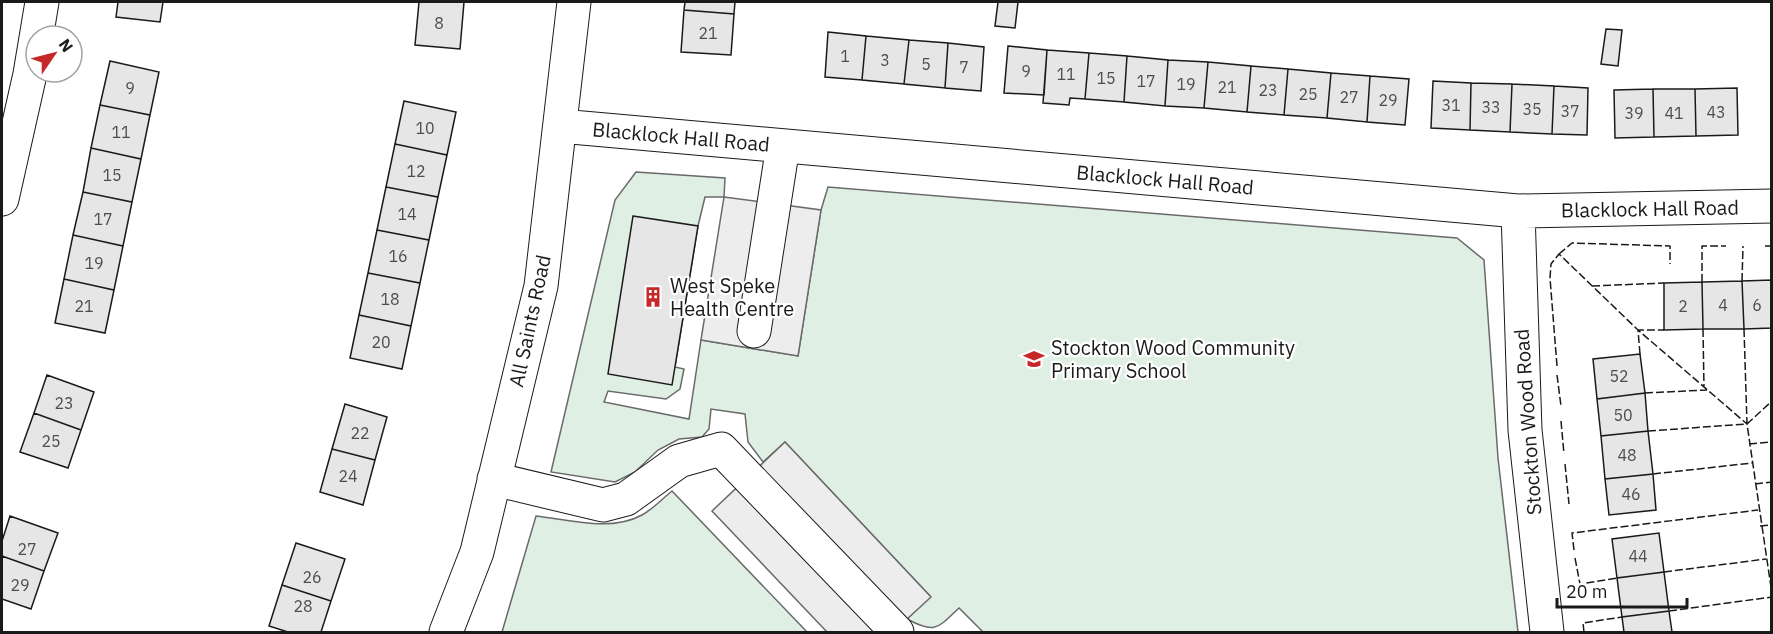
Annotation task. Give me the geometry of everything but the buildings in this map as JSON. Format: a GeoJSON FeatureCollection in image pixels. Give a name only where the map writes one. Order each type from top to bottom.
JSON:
{"type":"FeatureCollection","features":[{"type":"Feature","properties":{"kind":"street"},"geometry":{"type":"LineString","coordinates":[[2,199],[30,74],[42,2]]}},
{"type":"Feature","properties":{"kind":"street","name":"All Saints Road"},"geometry":{"type":"LineString","coordinates":[[446,633],[477,552],[541,286],[574,2]]}},
{"type":"Feature","properties":{"kind":"street","name":"Blacklock Hall Road"},"geometry":{"type":"LineString","coordinates":[[560,126],[1518,211],[1772,206]]}},
{"type":"Feature","properties":{"kind":"street"},"geometry":{"type":"LineString","coordinates":[[754,331],[783,146]]}},
{"type":"Feature","properties":{"kind":"street","name":"Stockton Wood Road"},"geometry":{"type":"LineString","coordinates":[[1518,211],[1525,430],[1548,633]]}},
{"type":"Feature","properties":{"kind":"street"},"geometry":{"type":"LineString","coordinates":[[494,479],[603,505],[626,499],[680,461],[721,449],[897,633]]}},
{"type":"Feature","properties":{"kind":"green space","name":"Stockton Wood Community Primary School"},"geometry":{"type":"Polygon","coordinates":[[[636,172],[725,178],[724,197],[705,197],[698,226],[675,367],[684,369],[680,389],[666,399],[608,391],[604,402],[689,419],[701,340],[798,356],[821,210],[828,187],[1457,238],[1484,260],[1498,458],[1518,632],[983,632],[959,608],[946,621],[930,628],[907,619],[930,596],[785,442],[763,462],[748,442],[745,414],[711,409],[709,429],[702,437],[679,439],[658,450],[635,472],[615,482],[551,472],[615,200],[636,172]]]}},
{"type":"Feature","properties":{"kind":"green space"},"geometry":{"type":"Polygon","coordinates":[[[672,491],[807,632],[502,632],[536,516],[590,523],[617,523],[642,515],[672,491]]]}},
{"type":"Feature","properties":{"kind":"shaded area"},"geometry":{"type":"Polygon","coordinates":[[[724,197],[821,210],[798,356],[701,340],[724,197]]]}},
{"type":"Feature","properties":{"kind":"shaded area"},"geometry":{"type":"Polygon","coordinates":[[[785,442],[931,597],[893,632],[827,632],[712,511],[785,442]]]}},
{"type":"Feature","properties":{"kind":"fence"},"geometry":{"type":"LineString","coordinates":[[1559,254],[1572,243],[1670,246],[1670,264]]}},
{"type":"Feature","properties":{"kind":"fence"},"geometry":{"type":"LineString","coordinates":[[1702,282],[1702,246],[1726,246]]}},
{"type":"Feature","properties":{"kind":"fence"},"geometry":{"type":"LineString","coordinates":[[1742,281],[1743,246]]}},
{"type":"Feature","properties":{"kind":"fence"},"geometry":{"type":"LineString","coordinates":[[1765,246],[1772,246]]}},
{"type":"Feature","properties":{"kind":"fence"},"geometry":{"type":"LineString","coordinates":[[1557,366],[1550,278],[1551,264],[1559,254],[1638,330],[1747,424]]}},
{"type":"Feature","properties":{"kind":"fence"},"geometry":{"type":"LineString","coordinates":[[1592,286],[1664,283]]}},
{"type":"Feature","properties":{"kind":"fence"},"geometry":{"type":"LineString","coordinates":[[1703,329],[1704,388]]}},
{"type":"Feature","properties":{"kind":"fence"},"geometry":{"type":"LineString","coordinates":[[1744,329],[1747,424],[1772,594]]}},
{"type":"Feature","properties":{"kind":"fence"},"geometry":{"type":"LineString","coordinates":[[1640,354],[1638,330],[1664,330]]}},
{"type":"Feature","properties":{"kind":"fence"},"geometry":{"type":"LineString","coordinates":[[1557,375],[1561,406]]}},
{"type":"Feature","properties":{"kind":"fence"},"geometry":{"type":"LineString","coordinates":[[1645,393],[1707,390]]}},
{"type":"Feature","properties":{"kind":"fence"},"geometry":{"type":"LineString","coordinates":[[1648,431],[1747,424],[1772,401]]}},
{"type":"Feature","properties":{"kind":"fence"},"geometry":{"type":"LineString","coordinates":[[1561,421],[1564,454]]}},
{"type":"Feature","properties":{"kind":"fence"},"geometry":{"type":"LineString","coordinates":[[1749,444],[1772,442]]}},
{"type":"Feature","properties":{"kind":"fence"},"geometry":{"type":"LineString","coordinates":[[1653,474],[1752,463]]}},
{"type":"Feature","properties":{"kind":"fence"},"geometry":{"type":"LineString","coordinates":[[1565,464],[1569,504]]}},
{"type":"Feature","properties":{"kind":"fence"},"geometry":{"type":"LineString","coordinates":[[1755,484],[1772,482]]}},
{"type":"Feature","properties":{"kind":"fence"},"geometry":{"type":"LineString","coordinates":[[1574,550],[1572,533],[1758,510]]}},
{"type":"Feature","properties":{"kind":"fence"},"geometry":{"type":"LineString","coordinates":[[1760,526],[1772,525]]}},
{"type":"Feature","properties":{"kind":"fence"},"geometry":{"type":"LineString","coordinates":[[1575,558],[1580,584],[1617,578]]}},
{"type":"Feature","properties":{"kind":"fence"},"geometry":{"type":"LineString","coordinates":[[1664,572],[1766,559]]}},
{"type":"Feature","properties":{"kind":"fence"},"geometry":{"type":"LineString","coordinates":[[1669,611],[1772,597]]}},
{"type":"Feature","properties":{"kind":"fence"},"geometry":{"type":"LineString","coordinates":[[1584,632],[1583,623],[1622,617]]}},
{"type":"Feature","properties":{"kind":"place","name":"West Speke Health Centre"},"geometry":{"type":"Point","coordinates":[653,297]}},
{"type":"Feature","properties":{"kind":"place","name":"Stockton Wood Community Primary School"},"geometry":{"type":"Point","coordinates":[1034,359]}}]}
